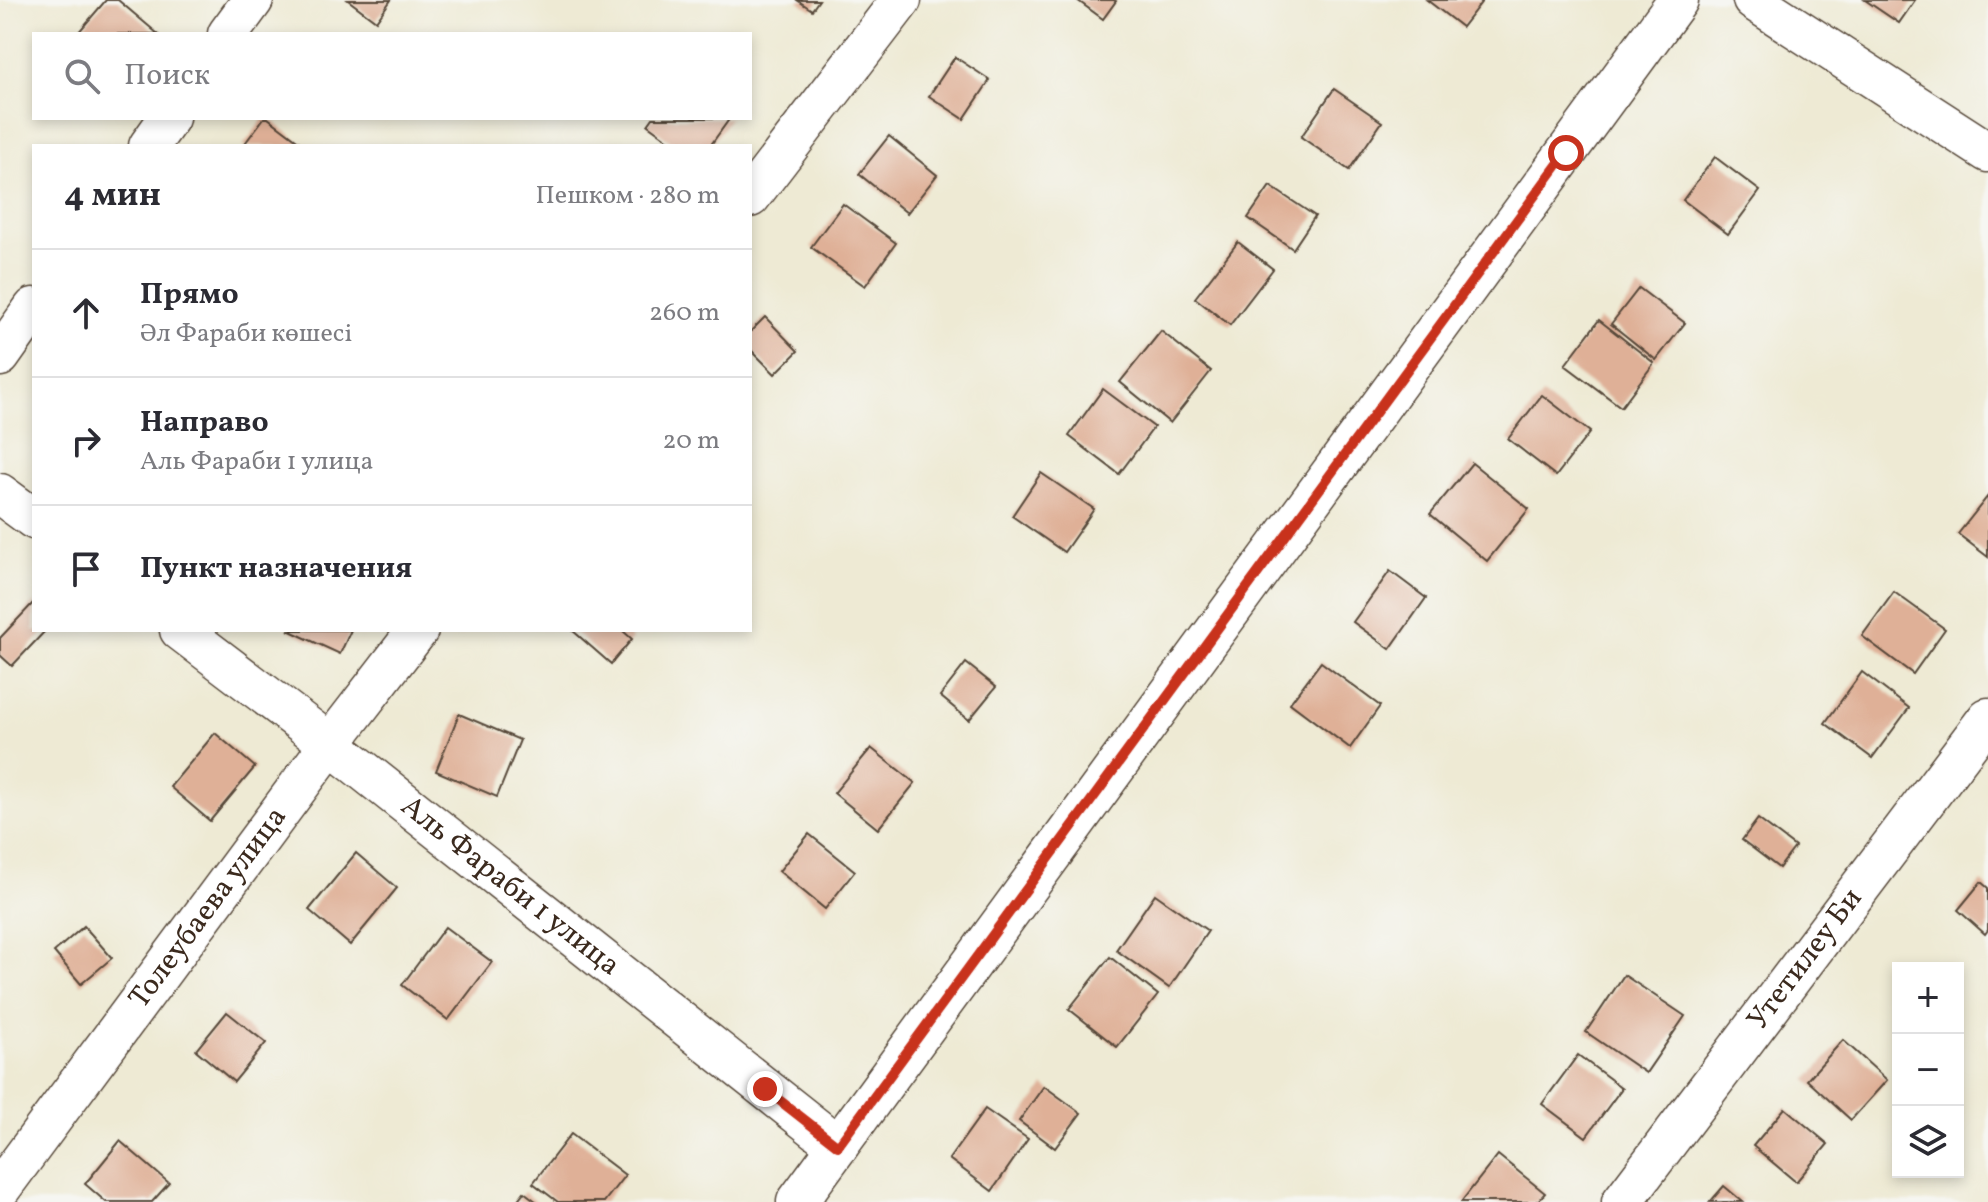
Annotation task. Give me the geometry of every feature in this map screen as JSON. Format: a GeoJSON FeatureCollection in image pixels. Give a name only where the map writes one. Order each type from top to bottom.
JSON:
{"type":"FeatureCollection","features":[{"type":"Feature","properties":{"kind":"street"},"geometry":{"type":"LineString","coordinates":[[229,32],[253,0]]}},
{"type":"Feature","properties":{"kind":"street"},"geometry":{"type":"LineString","coordinates":[[752,194],[901,0]]}},
{"type":"Feature","properties":{"kind":"street"},"geometry":{"type":"LineString","coordinates":[[797,1202],[1678,0]]}},
{"type":"Feature","properties":{"kind":"street"},"geometry":{"type":"LineString","coordinates":[[1753,0],[1988,152]]}},
{"type":"Feature","properties":{"kind":"street"},"geometry":{"type":"LineString","coordinates":[[150,144],[168,120]]}},
{"type":"Feature","properties":{"kind":"street"},"geometry":{"type":"LineString","coordinates":[[0,356],[32,311]]}},
{"type":"Feature","properties":{"kind":"street"},"geometry":{"type":"LineString","coordinates":[[0,494],[32,518]]}},
{"type":"Feature","properties":{"kind":"street","name":"Аль Фараби 1 улица"},"geometry":{"type":"LineString","coordinates":[[183,632],[330,744],[838,1146]]}},
{"type":"Feature","properties":{"kind":"street","name":"Толеубаева улица"},"geometry":{"type":"LineString","coordinates":[[0,1189],[416,632]]}},
{"type":"Feature","properties":{"kind":"street","name":"Утетилеу Би"},"geometry":{"type":"LineString","coordinates":[[1622,1202],[1988,718]]}},
{"type":"Feature","properties":{"kind":"building"},"geometry":{"type":"Polygon","coordinates":[[[106,0],[118,0],[156,32],[79,32],[106,0]]]}},
{"type":"Feature","properties":{"kind":"building"},"geometry":{"type":"Polygon","coordinates":[[[348,0],[391,0],[376,21],[348,0]]]}},
{"type":"Feature","properties":{"kind":"building"},"geometry":{"type":"Polygon","coordinates":[[[797,0],[819,0],[812,10],[797,0]]]}},
{"type":"Feature","properties":{"kind":"building"},"geometry":{"type":"Polygon","coordinates":[[[1077,0],[1114,0],[1116,1],[1103,19],[1077,0]]]}},
{"type":"Feature","properties":{"kind":"building"},"geometry":{"type":"Polygon","coordinates":[[[1427,0],[1483,0],[1462,27],[1427,0]]]}},
{"type":"Feature","properties":{"kind":"building"},"geometry":{"type":"Polygon","coordinates":[[[1865,0],[1915,0],[1899,23],[1865,0]]]}},
{"type":"Feature","properties":{"kind":"building"},"geometry":{"type":"Polygon","coordinates":[[[955,57],[990,80],[964,119],[929,96],[955,57]]]}},
{"type":"Feature","properties":{"kind":"building"},"geometry":{"type":"Polygon","coordinates":[[[1334,89],[1382,122],[1349,170],[1301,137],[1334,89]]]}},
{"type":"Feature","properties":{"kind":"building"},"geometry":{"type":"Polygon","coordinates":[[[262,120],[271,120],[302,144],[244,144],[262,120]]]}},
{"type":"Feature","properties":{"kind":"building"},"geometry":{"type":"Polygon","coordinates":[[[652,120],[729,120],[711,144],[674,144],[648,125],[652,120]]]}},
{"type":"Feature","properties":{"kind":"building"},"geometry":{"type":"Polygon","coordinates":[[[889,136],[937,175],[907,213],[859,174],[889,136]]]}},
{"type":"Feature","properties":{"kind":"building"},"geometry":{"type":"Polygon","coordinates":[[[1715,157],[1760,191],[1728,234],[1683,200],[1715,157]]]}},
{"type":"Feature","properties":{"kind":"building"},"geometry":{"type":"Polygon","coordinates":[[[1270,186],[1315,216],[1293,249],[1248,218],[1270,186]]]}},
{"type":"Feature","properties":{"kind":"building"},"geometry":{"type":"Polygon","coordinates":[[[843,204],[896,243],[865,286],[811,247],[843,204]]]}},
{"type":"Feature","properties":{"kind":"building"},"geometry":{"type":"Polygon","coordinates":[[[1238,242],[1273,269],[1230,325],[1195,298],[1238,242]]]}},
{"type":"Feature","properties":{"kind":"building"},"geometry":{"type":"Polygon","coordinates":[[[1639,288],[1685,323],[1656,360],[1611,324],[1639,288]]]}},
{"type":"Feature","properties":{"kind":"building"},"geometry":{"type":"Polygon","coordinates":[[[765,317],[798,351],[775,374],[752,351],[752,330],[765,317]]]}},
{"type":"Feature","properties":{"kind":"building"},"geometry":{"type":"Polygon","coordinates":[[[1599,320],[1654,363],[1621,407],[1565,365],[1599,320]]]}},
{"type":"Feature","properties":{"kind":"building"},"geometry":{"type":"Polygon","coordinates":[[[1161,331],[1211,371],[1170,423],[1120,382],[1161,331]]]}},
{"type":"Feature","properties":{"kind":"building"},"geometry":{"type":"Polygon","coordinates":[[[1103,389],[1154,427],[1119,474],[1069,436],[1103,389]]]}},
{"type":"Feature","properties":{"kind":"building"},"geometry":{"type":"Polygon","coordinates":[[[1542,395],[1590,432],[1556,476],[1508,439],[1542,395]]]}},
{"type":"Feature","properties":{"kind":"building"},"geometry":{"type":"Polygon","coordinates":[[[1472,463],[1529,509],[1487,561],[1430,514],[1472,463]]]}},
{"type":"Feature","properties":{"kind":"building"},"geometry":{"type":"Polygon","coordinates":[[[1041,473],[1094,509],[1064,552],[1012,516],[1041,473]]]}},
{"type":"Feature","properties":{"kind":"building"},"geometry":{"type":"Polygon","coordinates":[[[1988,496],[1988,557],[1958,534],[1988,496]]]}},
{"type":"Feature","properties":{"kind":"building"},"geometry":{"type":"Polygon","coordinates":[[[1390,571],[1426,598],[1390,649],[1353,622],[1390,571]]]}},
{"type":"Feature","properties":{"kind":"building"},"geometry":{"type":"Polygon","coordinates":[[[1894,592],[1945,629],[1913,674],[1862,636],[1894,592]]]}},
{"type":"Feature","properties":{"kind":"building"},"geometry":{"type":"Polygon","coordinates":[[[32,604],[32,632],[44,632],[12,666],[0,655],[0,638],[32,604]]]}},
{"type":"Feature","properties":{"kind":"building"},"geometry":{"type":"Polygon","coordinates":[[[292,632],[350,632],[340,654],[292,632]]]}},
{"type":"Feature","properties":{"kind":"building"},"geometry":{"type":"Polygon","coordinates":[[[574,632],[624,632],[632,639],[611,664],[574,632]]]}},
{"type":"Feature","properties":{"kind":"building"},"geometry":{"type":"Polygon","coordinates":[[[1321,662],[1380,706],[1350,748],[1290,703],[1321,662]]]}},
{"type":"Feature","properties":{"kind":"building"},"geometry":{"type":"Polygon","coordinates":[[[966,663],[996,687],[969,720],[940,696],[966,663]]]}},
{"type":"Feature","properties":{"kind":"building"},"geometry":{"type":"Polygon","coordinates":[[[1862,672],[1909,708],[1872,758],[1825,723],[1862,672]]]}},
{"type":"Feature","properties":{"kind":"building"},"geometry":{"type":"Polygon","coordinates":[[[459,714],[520,740],[497,797],[436,771],[459,714]]]}},
{"type":"Feature","properties":{"kind":"building"},"geometry":{"type":"Polygon","coordinates":[[[215,733],[255,767],[210,821],[170,787],[215,733]]]}},
{"type":"Feature","properties":{"kind":"building"},"geometry":{"type":"Polygon","coordinates":[[[871,748],[915,783],[878,829],[834,793],[871,748]]]}},
{"type":"Feature","properties":{"kind":"building"},"geometry":{"type":"Polygon","coordinates":[[[1758,819],[1795,847],[1779,868],[1742,840],[1758,819]]]}},
{"type":"Feature","properties":{"kind":"building"},"geometry":{"type":"Polygon","coordinates":[[[809,834],[855,871],[825,909],[779,871],[809,834]]]}},
{"type":"Feature","properties":{"kind":"building"},"geometry":{"type":"Polygon","coordinates":[[[356,853],[397,888],[350,945],[309,910],[356,853]]]}},
{"type":"Feature","properties":{"kind":"building"},"geometry":{"type":"Polygon","coordinates":[[[1981,882],[1988,888],[1988,930],[1985,934],[1958,910],[1981,882]]]}},
{"type":"Feature","properties":{"kind":"building"},"geometry":{"type":"Polygon","coordinates":[[[1155,894],[1208,931],[1169,988],[1116,950],[1155,894]]]}},
{"type":"Feature","properties":{"kind":"building"},"geometry":{"type":"Polygon","coordinates":[[[84,926],[112,958],[81,984],[54,952],[84,926]]]}},
{"type":"Feature","properties":{"kind":"building"},"geometry":{"type":"Polygon","coordinates":[[[445,927],[492,962],[448,1020],[402,985],[445,927]]]}},
{"type":"Feature","properties":{"kind":"building"},"geometry":{"type":"Polygon","coordinates":[[[1110,957],[1158,995],[1117,1047],[1069,1009],[1110,957]]]}},
{"type":"Feature","properties":{"kind":"building"},"geometry":{"type":"Polygon","coordinates":[[[1624,975],[1685,1016],[1646,1073],[1586,1032],[1624,975]]]}},
{"type":"Feature","properties":{"kind":"building"},"geometry":{"type":"Polygon","coordinates":[[[227,1012],[266,1043],[234,1082],[196,1050],[227,1012]]]}},
{"type":"Feature","properties":{"kind":"building"},"geometry":{"type":"Polygon","coordinates":[[[1843,1040],[1887,1080],[1851,1120],[1807,1080],[1843,1040]]]}},
{"type":"Feature","properties":{"kind":"building"},"geometry":{"type":"Polygon","coordinates":[[[1578,1055],[1622,1088],[1586,1137],[1542,1104],[1578,1055]]]}},
{"type":"Feature","properties":{"kind":"building"},"geometry":{"type":"Polygon","coordinates":[[[1044,1086],[1081,1113],[1055,1148],[1019,1121],[1044,1086]]]}},
{"type":"Feature","properties":{"kind":"building"},"geometry":{"type":"Polygon","coordinates":[[[1785,1108],[1828,1144],[1796,1182],[1753,1146],[1785,1108]]]}},
{"type":"Feature","properties":{"kind":"building"},"geometry":{"type":"Polygon","coordinates":[[[985,1109],[1028,1139],[992,1191],[949,1159],[985,1109]]]}},
{"type":"Feature","properties":{"kind":"building"},"geometry":{"type":"Polygon","coordinates":[[[571,1134],[625,1175],[604,1202],[558,1202],[533,1183],[571,1134]]]}},
{"type":"Feature","properties":{"kind":"building"},"geometry":{"type":"Polygon","coordinates":[[[120,1141],[169,1183],[152,1202],[106,1202],[85,1184],[120,1141]]]}},
{"type":"Feature","properties":{"kind":"building"},"geometry":{"type":"Polygon","coordinates":[[[1498,1155],[1545,1193],[1537,1202],[1461,1202],[1498,1155]]]}},
{"type":"Feature","properties":{"kind":"building"},"geometry":{"type":"Polygon","coordinates":[[[1724,1186],[1743,1202],[1710,1202],[1724,1186]]]}},
{"type":"Feature","properties":{"kind":"building"},"geometry":{"type":"Polygon","coordinates":[[[524,1192],[537,1202],[516,1202],[524,1192]]]}},
{"type":"Feature","properties":{"kind":"route"},"geometry":{"type":"LineString","coordinates":[[765,1089],[838,1146],[1566,153]]}}]}
